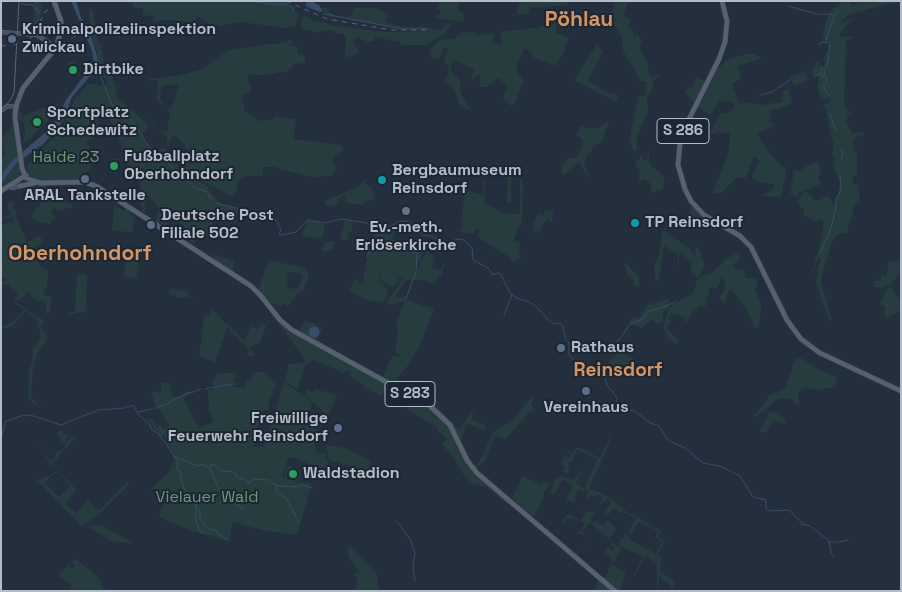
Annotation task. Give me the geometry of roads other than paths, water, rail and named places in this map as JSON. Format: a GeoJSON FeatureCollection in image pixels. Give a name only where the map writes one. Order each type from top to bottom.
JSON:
{"type":"FeatureCollection","features":[{"type":"Feature","properties":{"kind":"main road"},"geometry":{"type":"LineString","coordinates":[[34,182],[25,175],[22,166],[15,117],[16,105],[25,84],[56,48],[61,24],[55,1]]}},
{"type":"Feature","properties":{"kind":"main road","name":"S 286"},"geometry":{"type":"LineString","coordinates":[[722,1],[727,21],[725,42],[719,59],[684,130],[679,148],[678,165],[685,189],[699,210],[712,221],[746,241],[755,252],[789,323],[801,339],[820,353],[901,391]]}},
{"type":"Feature","properties":{"kind":"main road"},"geometry":{"type":"LineString","coordinates":[[1,32],[38,35],[56,48]]}},
{"type":"Feature","properties":{"kind":"main road"},"geometry":{"type":"LineString","coordinates":[[1,111],[6,107],[16,105]]}},
{"type":"Feature","properties":{"kind":"main road"},"geometry":{"type":"LineString","coordinates":[[16,180],[22,166]]}},
{"type":"Feature","properties":{"kind":"main road"},"geometry":{"type":"LineString","coordinates":[[9,186],[25,175]]}},
{"type":"Feature","properties":{"kind":"main road"},"geometry":{"type":"LineString","coordinates":[[1,191],[25,175]]}},
{"type":"Feature","properties":{"kind":"main road","name":"S 283"},"geometry":{"type":"LineString","coordinates":[[9,186],[12,188],[34,182],[80,182],[96,186],[254,289],[280,320],[292,330],[417,397],[434,409],[452,428],[465,456],[475,471],[615,591]]}},
{"type":"Feature","properties":{"kind":"water"},"geometry":{"type":"Polygon","coordinates":[[[71,1],[76,1],[81,17],[91,36],[98,67],[72,97],[64,119],[55,132],[42,145],[17,163],[1,183],[3,172],[14,159],[51,128],[66,100],[94,62],[92,51],[71,1]]]}},
{"type":"Feature","properties":{"kind":"water"},"geometry":{"type":"Polygon","coordinates":[[[307,2],[319,5],[323,11],[320,12],[305,6],[307,2]]]}},
{"type":"Feature","properties":{"kind":"water"},"geometry":{"type":"Polygon","coordinates":[[[312,327],[316,327],[319,332],[318,336],[312,337],[309,334],[309,330],[312,327]]]}},
{"type":"Feature","properties":{"kind":"waterway"},"geometry":{"type":"LineString","coordinates":[[252,1],[287,4],[294,9]]}},
{"type":"Feature","properties":{"kind":"waterway"},"geometry":{"type":"LineString","coordinates":[[21,4],[33,5],[40,14]]}},
{"type":"Feature","properties":{"kind":"waterway"},"geometry":{"type":"LineString","coordinates":[[788,6],[817,14]]}},
{"type":"Feature","properties":{"kind":"waterway"},"geometry":{"type":"LineString","coordinates":[[829,42],[825,43],[834,16],[838,13]]}},
{"type":"Feature","properties":{"kind":"waterway"},"geometry":{"type":"LineString","coordinates":[[325,14],[402,29],[428,29]]}},
{"type":"Feature","properties":{"kind":"waterway"},"geometry":{"type":"LineString","coordinates":[[819,14],[833,15]]}},
{"type":"Feature","properties":{"kind":"waterway"},"geometry":{"type":"LineString","coordinates":[[72,38],[82,29]]}},
{"type":"Feature","properties":{"kind":"waterway"},"geometry":{"type":"LineString","coordinates":[[820,46],[820,43],[824,42]]}},
{"type":"Feature","properties":{"kind":"waterway"},"geometry":{"type":"LineString","coordinates":[[829,97],[823,85],[827,81],[824,71],[828,62],[830,43]]}},
{"type":"Feature","properties":{"kind":"waterway"},"geometry":{"type":"LineString","coordinates":[[822,66],[821,72],[823,77]]}},
{"type":"Feature","properties":{"kind":"waterway"},"geometry":{"type":"LineString","coordinates":[[97,67],[112,105],[120,109],[137,127],[153,151],[163,156],[194,187],[207,192],[212,199]]}},
{"type":"Feature","properties":{"kind":"waterway"},"geometry":{"type":"LineString","coordinates":[[816,76],[821,73]]}},
{"type":"Feature","properties":{"kind":"waterway"},"geometry":{"type":"LineString","coordinates":[[760,95],[772,92],[790,80]]}},
{"type":"Feature","properties":{"kind":"waterway"},"geometry":{"type":"LineString","coordinates":[[830,113],[836,131]]}},
{"type":"Feature","properties":{"kind":"waterway"},"geometry":{"type":"LineString","coordinates":[[841,149],[843,155],[841,159]]}},
{"type":"Feature","properties":{"kind":"waterway"},"geometry":{"type":"LineString","coordinates":[[820,254],[831,228],[836,199],[841,190],[840,175]]}},
{"type":"Feature","properties":{"kind":"waterway"},"geometry":{"type":"LineString","coordinates":[[215,203],[250,211],[271,219],[274,217],[281,230],[279,234],[281,235],[296,232],[307,220],[324,223],[342,219],[367,223],[375,231],[389,227],[397,222],[406,221],[416,225],[419,232],[423,235],[431,236],[444,242],[448,243],[457,239],[464,240],[472,248],[473,260],[488,268],[493,275],[498,273],[501,275],[510,293],[537,307],[548,320],[555,324],[560,323],[566,340],[569,343],[569,355],[579,366],[592,367],[595,370],[599,369],[603,373],[607,384],[617,398],[616,404],[635,411],[650,423],[659,426],[669,441],[685,448],[703,463],[720,466],[740,476],[753,497],[766,500],[766,509],[769,511],[789,510],[803,524]]}},
{"type":"Feature","properties":{"kind":"waterway"},"geometry":{"type":"LineString","coordinates":[[371,246],[377,242],[382,242],[406,248],[417,254],[416,272],[406,299]]}},
{"type":"Feature","properties":{"kind":"waterway"},"geometry":{"type":"LineString","coordinates":[[367,258],[370,247]]}},
{"type":"Feature","properties":{"kind":"waterway"},"geometry":{"type":"LineString","coordinates":[[504,315],[512,295]]}},
{"type":"Feature","properties":{"kind":"waterway"},"geometry":{"type":"LineString","coordinates":[[612,346],[619,340],[630,324],[641,320],[650,311],[676,301]]}},
{"type":"Feature","properties":{"kind":"waterway"},"geometry":{"type":"LineString","coordinates":[[205,389],[231,384]]}},
{"type":"Feature","properties":{"kind":"waterway"},"geometry":{"type":"LineString","coordinates":[[196,391],[201,389]]}},
{"type":"Feature","properties":{"kind":"waterway"},"geometry":{"type":"LineString","coordinates":[[168,403],[187,393],[193,392]]}},
{"type":"Feature","properties":{"kind":"waterway"},"geometry":{"type":"LineString","coordinates":[[154,409],[166,404]]}},
{"type":"Feature","properties":{"kind":"waterway"},"geometry":{"type":"LineString","coordinates":[[1,438],[6,421],[24,415],[34,416],[61,425],[98,410],[125,408],[133,405],[139,415],[150,425],[151,429],[160,435],[174,456],[198,466],[203,464],[209,467],[215,465],[220,471],[234,472],[238,478],[245,479],[248,483],[255,479],[267,480]]}},
{"type":"Feature","properties":{"kind":"waterway"},"geometry":{"type":"LineString","coordinates":[[139,412],[152,409]]}},
{"type":"Feature","properties":{"kind":"waterway"},"geometry":{"type":"LineString","coordinates":[[174,457],[178,461],[177,469],[181,472],[181,478]]}},
{"type":"Feature","properties":{"kind":"waterway"},"geometry":{"type":"LineString","coordinates":[[210,468],[219,489],[226,496]]}},
{"type":"Feature","properties":{"kind":"waterway"},"geometry":{"type":"LineString","coordinates":[[181,479],[184,489],[190,497],[193,497],[196,505],[196,521],[200,531],[203,533]]}},
{"type":"Feature","properties":{"kind":"waterway"},"geometry":{"type":"LineString","coordinates":[[268,479],[273,484],[280,486],[295,487],[302,485],[313,488]]}},
{"type":"Feature","properties":{"kind":"waterway"},"geometry":{"type":"LineString","coordinates":[[276,486],[276,491],[287,500],[299,523]]}},
{"type":"Feature","properties":{"kind":"waterway"},"geometry":{"type":"LineString","coordinates":[[227,498],[235,504]]}},
{"type":"Feature","properties":{"kind":"waterway"},"geometry":{"type":"LineString","coordinates":[[236,504],[244,510]]}},
{"type":"Feature","properties":{"kind":"waterway"},"geometry":{"type":"LineString","coordinates":[[196,506],[200,511],[200,518],[204,524],[211,530],[217,530],[218,534],[227,540]]}},
{"type":"Feature","properties":{"kind":"waterway"},"geometry":{"type":"LineString","coordinates":[[396,521],[411,541],[415,553],[413,566],[415,581]]}},
{"type":"Feature","properties":{"kind":"waterway"},"geometry":{"type":"LineString","coordinates":[[801,524],[810,526],[829,541],[833,556]]}},
{"type":"Feature","properties":{"kind":"waterway"},"geometry":{"type":"LineString","coordinates":[[838,542],[848,540]]}},
{"type":"Feature","properties":{"kind":"waterway"},"geometry":{"type":"LineString","coordinates":[[829,542],[836,542]]}},
{"type":"Feature","properties":{"kind":"tram line"},"geometry":{"type":"LineString","coordinates":[[1,109],[10,101],[14,93],[19,1]]}},
{"type":"Feature","properties":{"kind":"railway"},"geometry":{"type":"LineString","coordinates":[[1,46],[19,44],[30,39],[45,12],[59,1]]}},
{"type":"Feature","properties":{"kind":"railway"},"geometry":{"type":"LineString","coordinates":[[286,1],[327,19],[392,30],[431,30]]}},
{"type":"Feature","properties":{"kind":"place","name":"Kriminalpolizeiinspektion Zwickau"},"geometry":{"type":"Point","coordinates":[12,39]}},
{"type":"Feature","properties":{"kind":"place","name":"Dirtbike"},"geometry":{"type":"Point","coordinates":[73,70]}},
{"type":"Feature","properties":{"kind":"place","name":"Sportplatz Schedewitz"},"geometry":{"type":"Point","coordinates":[37,122]}},
{"type":"Feature","properties":{"kind":"place","name":"Fußballplatz Oberhohndorf"},"geometry":{"type":"Point","coordinates":[114,166]}},
{"type":"Feature","properties":{"kind":"place","name":"ARAL Tankstelle"},"geometry":{"type":"Point","coordinates":[85,179]}},
{"type":"Feature","properties":{"kind":"place","name":"Bergbaumuseum Reinsdorf"},"geometry":{"type":"Point","coordinates":[382,180]}},
{"type":"Feature","properties":{"kind":"place","name":"Ev.-meth. Erlöserkirche"},"geometry":{"type":"Point","coordinates":[406,211]}},
{"type":"Feature","properties":{"kind":"place","name":"TP Reinsdorf"},"geometry":{"type":"Point","coordinates":[635,223]}},
{"type":"Feature","properties":{"kind":"place","name":"Deutsche Post Filiale 502"},"geometry":{"type":"Point","coordinates":[151,225]}},
{"type":"Feature","properties":{"kind":"place","name":"Rathaus"},"geometry":{"type":"Point","coordinates":[561,348]}},
{"type":"Feature","properties":{"kind":"place","name":"Vereinhaus"},"geometry":{"type":"Point","coordinates":[586,391]}},
{"type":"Feature","properties":{"kind":"place","name":"Freiwillige Feuerwehr Reinsdorf"},"geometry":{"type":"Point","coordinates":[338,428]}},
{"type":"Feature","properties":{"kind":"place","name":"Waldstadion"},"geometry":{"type":"Point","coordinates":[293,474]}},
{"type":"Feature","properties":{"kind":"district","name":"Pöhlau"},"geometry":{"type":"Point","coordinates":[579,20]}},
{"type":"Feature","properties":{"kind":"district","name":"Oberhohndorf"},"geometry":{"type":"Point","coordinates":[80,254]}},
{"type":"Feature","properties":{"kind":"district","name":"Reinsdorf"},"geometry":{"type":"Point","coordinates":[618,371]}},
{"type":"Feature","properties":{"kind":"park label","name":"Halde 23"},"geometry":{"type":"Point","coordinates":[66,158]}},
{"type":"Feature","properties":{"kind":"park label","name":"Vielauer Wald"},"geometry":{"type":"Point","coordinates":[207,498]}}]}
